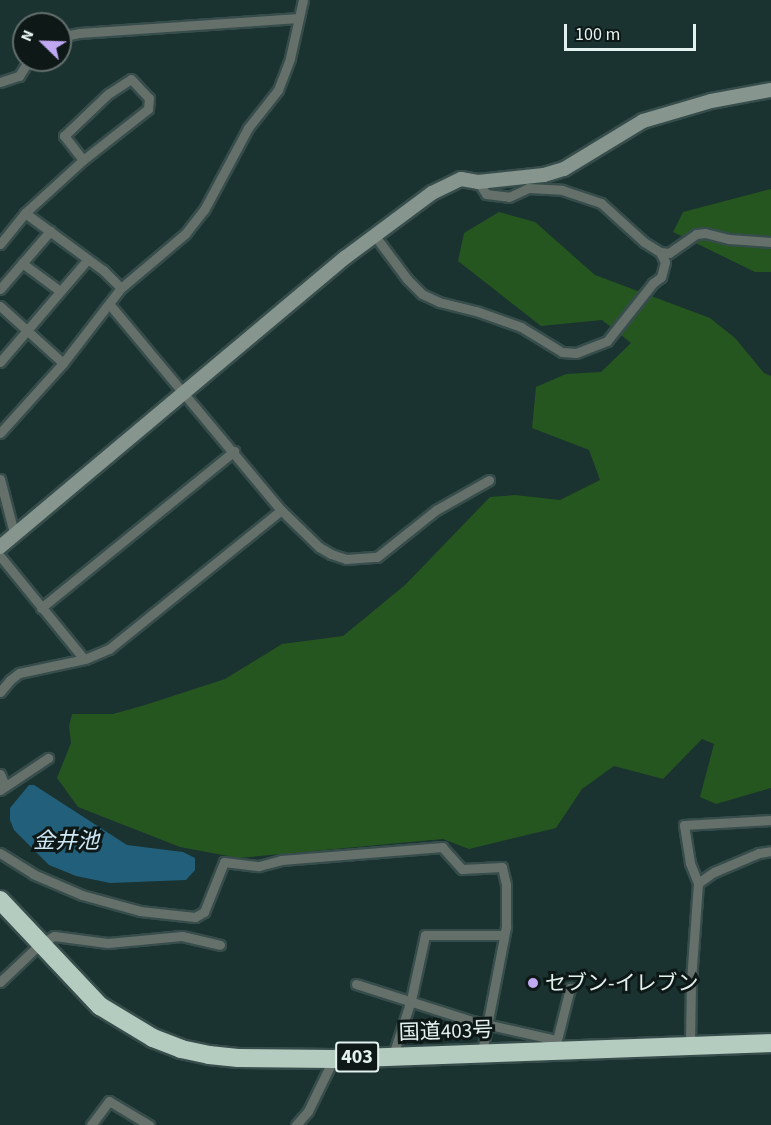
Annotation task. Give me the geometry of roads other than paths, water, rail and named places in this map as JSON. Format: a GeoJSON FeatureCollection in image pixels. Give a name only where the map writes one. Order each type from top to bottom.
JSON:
{"type":"FeatureCollection","features":[{"type":"Feature","properties":{"kind":"highway","name":"国道403号"},"geometry":{"type":"LineString","coordinates":[[0,900],[100,1006],[153,1038],[182,1049],[238,1058],[334,1059],[482,1052],[556,1045],[771,1043]]}},
{"type":"Feature","properties":{"kind":"street"},"geometry":{"type":"LineString","coordinates":[[2,428],[63,363],[111,305],[121,288],[185,234],[204,210],[248,128],[278,90],[290,58],[303,0]]}},
{"type":"Feature","properties":{"kind":"street"},"geometry":{"type":"LineString","coordinates":[[72,35],[298,18]]}},
{"type":"Feature","properties":{"kind":"street"},"geometry":{"type":"LineString","coordinates":[[0,82],[19,76],[22,72]]}},
{"type":"Feature","properties":{"kind":"street"},"geometry":{"type":"LineString","coordinates":[[0,244],[25,213],[83,160],[148,109],[149,98],[131,79],[108,94],[64,136],[83,160]]}},
{"type":"Feature","properties":{"kind":"street"},"geometry":{"type":"LineString","coordinates":[[0,547],[346,257],[432,193],[461,179],[478,182],[544,175],[564,169],[643,121],[711,101],[771,90]]}},
{"type":"Feature","properties":{"kind":"street"},"geometry":{"type":"LineString","coordinates":[[478,182],[486,194],[509,197],[528,188],[562,190],[601,203],[644,242],[660,252],[669,253],[696,234],[705,233],[729,239],[771,242]]}},
{"type":"Feature","properties":{"kind":"street"},"geometry":{"type":"LineString","coordinates":[[25,213],[88,259],[121,288]]}},
{"type":"Feature","properties":{"kind":"street"},"geometry":{"type":"LineString","coordinates":[[0,289],[50,231]]}},
{"type":"Feature","properties":{"kind":"street"},"geometry":{"type":"LineString","coordinates":[[375,236],[407,279],[422,294],[439,302],[476,311],[508,325],[521,327],[562,352],[576,353],[607,341],[653,283],[661,277],[664,262],[660,252]]}},
{"type":"Feature","properties":{"kind":"street"},"geometry":{"type":"LineString","coordinates":[[0,362],[88,259]]}},
{"type":"Feature","properties":{"kind":"street"},"geometry":{"type":"LineString","coordinates":[[22,263],[60,291]]}},
{"type":"Feature","properties":{"kind":"street"},"geometry":{"type":"LineString","coordinates":[[111,305],[234,451],[280,510],[319,547],[331,554],[346,559],[377,557],[436,510],[489,480]]}},
{"type":"Feature","properties":{"kind":"street"},"geometry":{"type":"LineString","coordinates":[[0,306],[63,363]]}},
{"type":"Feature","properties":{"kind":"street"},"geometry":{"type":"LineString","coordinates":[[0,322],[8,314]]}},
{"type":"Feature","properties":{"kind":"street"},"geometry":{"type":"LineString","coordinates":[[41,608],[234,451]]}},
{"type":"Feature","properties":{"kind":"street"},"geometry":{"type":"LineString","coordinates":[[0,479],[14,533]]}},
{"type":"Feature","properties":{"kind":"street"},"geometry":{"type":"LineString","coordinates":[[0,692],[19,673],[84,659],[109,649],[280,510]]}},
{"type":"Feature","properties":{"kind":"street"},"geometry":{"type":"LineString","coordinates":[[0,556],[84,659]]}},
{"type":"Feature","properties":{"kind":"street"},"geometry":{"type":"LineString","coordinates":[[0,774],[2,788],[48,758]]}},
{"type":"Feature","properties":{"kind":"street"},"geometry":{"type":"LineString","coordinates":[[690,1044],[691,981],[698,883],[690,863],[684,825],[771,820]]}},
{"type":"Feature","properties":{"kind":"street"},"geometry":{"type":"LineString","coordinates":[[0,853],[33,874],[82,895],[140,911],[195,917],[204,912],[224,862],[259,866],[281,860],[442,848],[462,869],[502,867],[506,885],[504,935],[482,1052]]}},
{"type":"Feature","properties":{"kind":"street"},"geometry":{"type":"LineString","coordinates":[[698,883],[722,868],[759,853],[771,851]]}},
{"type":"Feature","properties":{"kind":"street"},"geometry":{"type":"LineString","coordinates":[[393,1055],[411,1000],[424,935],[504,935]]}},
{"type":"Feature","properties":{"kind":"street"},"geometry":{"type":"LineString","coordinates":[[0,982],[41,942],[54,936],[108,943],[182,936],[219,945]]}},
{"type":"Feature","properties":{"kind":"street"},"geometry":{"type":"LineString","coordinates":[[356,984],[556,1045],[570,988]]}},
{"type":"Feature","properties":{"kind":"street"},"geometry":{"type":"LineString","coordinates":[[296,1125],[308,1111],[334,1059]]}},
{"type":"Feature","properties":{"kind":"street"},"geometry":{"type":"LineString","coordinates":[[92,1125],[109,1101],[149,1125]]}},
{"type":"Feature","properties":{"kind":"water","name":"金井池"},"geometry":{"type":"Polygon","coordinates":[[[29,785],[34,785],[127,845],[183,852],[195,858],[195,870],[186,880],[110,883],[76,876],[49,865],[14,830],[10,820],[10,808],[29,785]]]}},
{"type":"Feature","properties":{"kind":"place","name":"セブン-イレブン"},"geometry":{"type":"Point","coordinates":[533,983]}}]}
